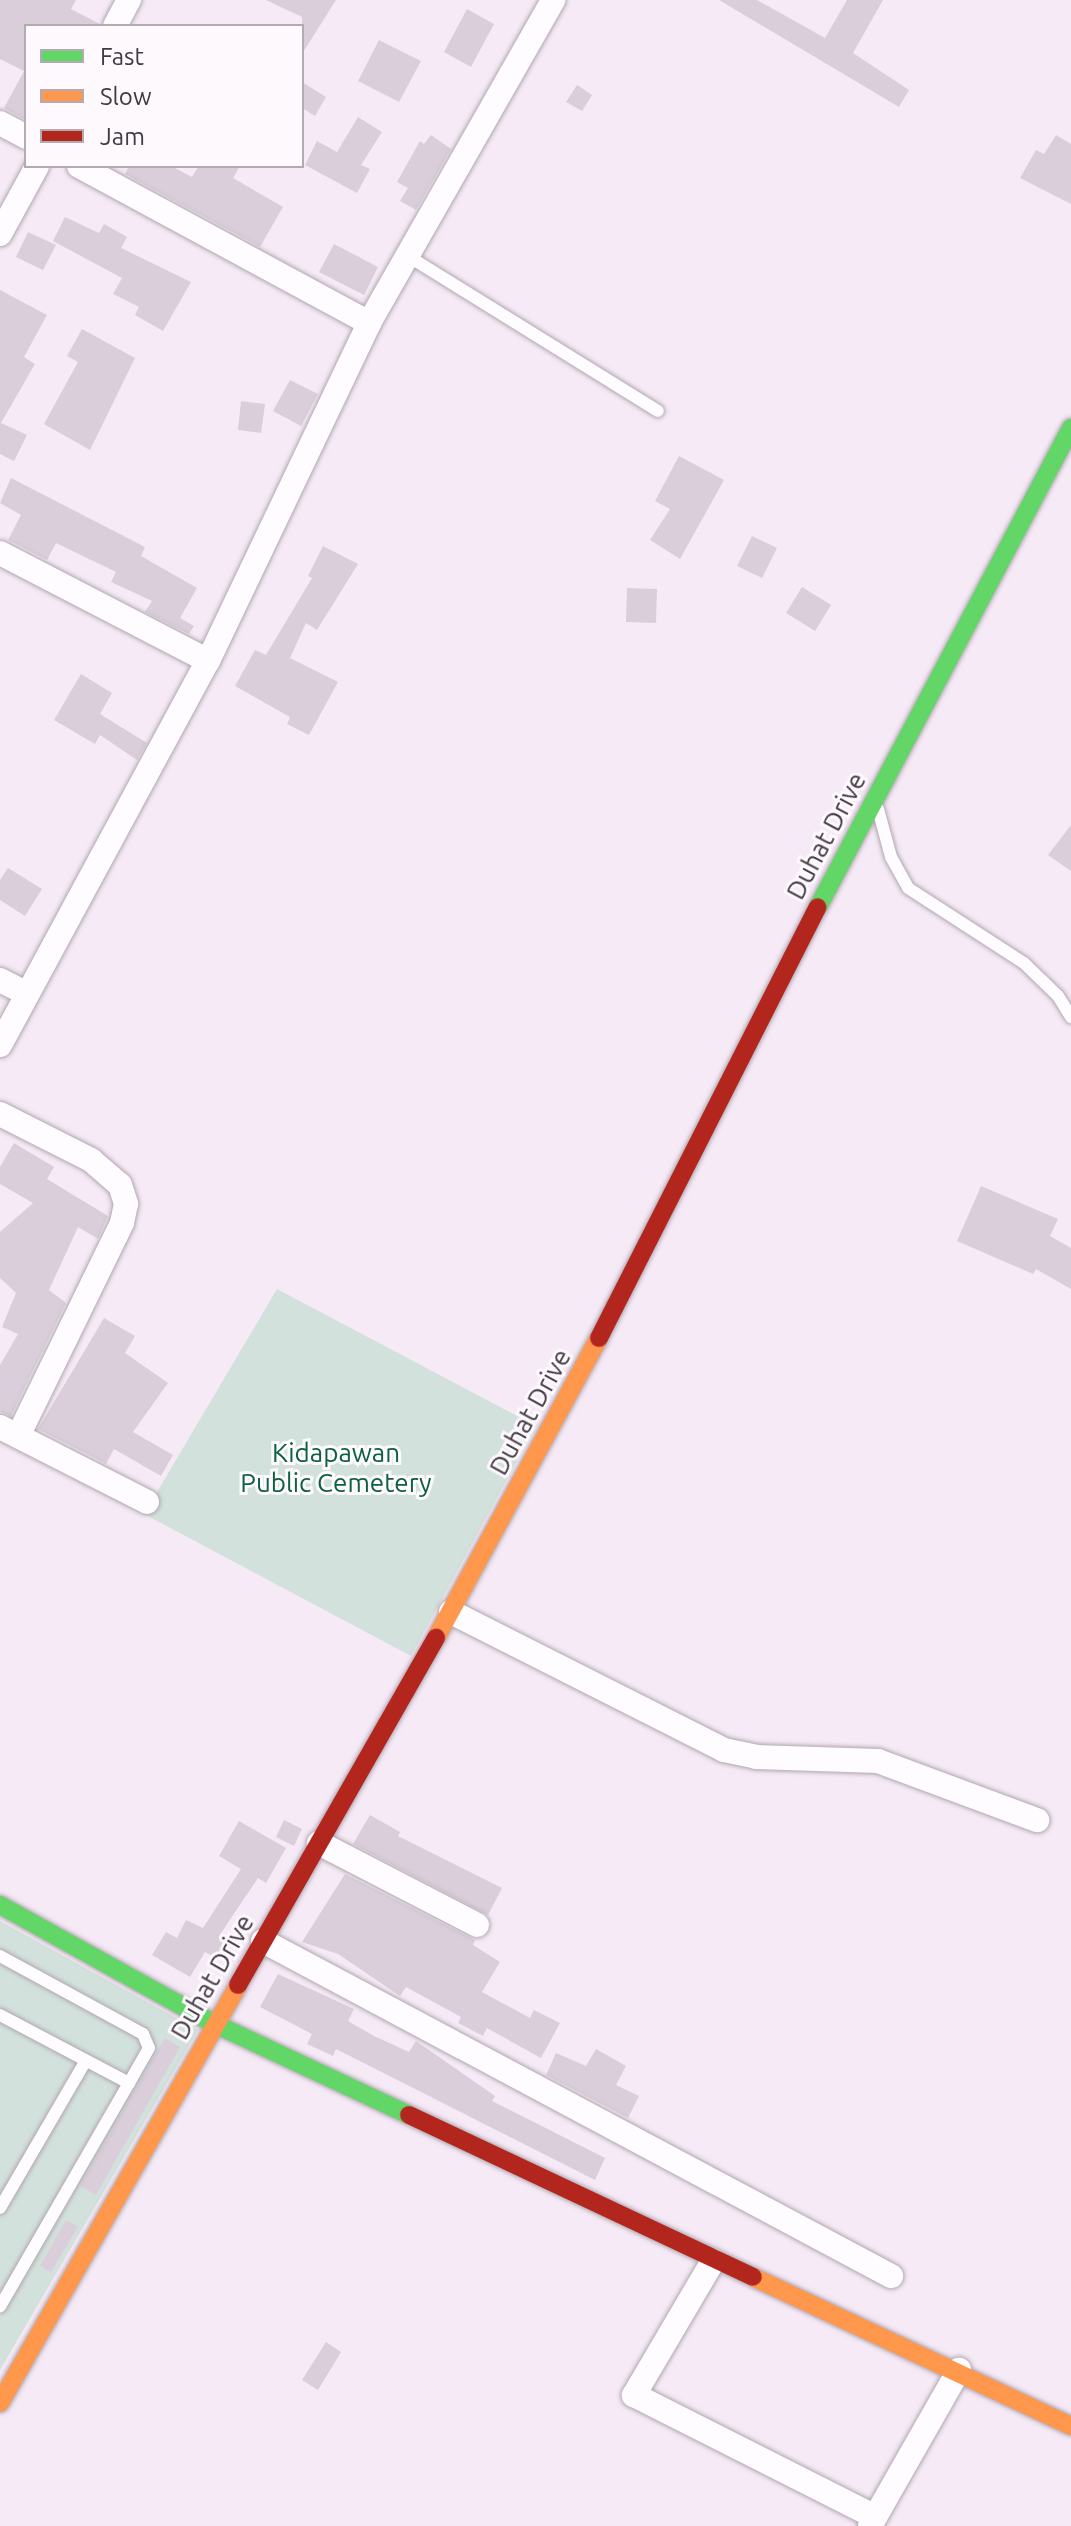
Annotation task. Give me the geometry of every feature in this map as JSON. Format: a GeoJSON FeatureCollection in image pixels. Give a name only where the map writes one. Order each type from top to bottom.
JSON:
{"type":"FeatureCollection","features":[{"type":"Feature","properties":{"kind":"street"},"geometry":{"type":"LineString","coordinates":[[116,24],[129,0]]}},
{"type":"Feature","properties":{"kind":"street"},"geometry":{"type":"LineString","coordinates":[[0,1045],[208,661],[369,323],[553,0]]}},
{"type":"Feature","properties":{"kind":"street"},"geometry":{"type":"LineString","coordinates":[[0,123],[24,136]]}},
{"type":"Feature","properties":{"kind":"street"},"geometry":{"type":"LineString","coordinates":[[0,234],[36,168]]}},
{"type":"Feature","properties":{"kind":"street"},"geometry":{"type":"LineString","coordinates":[[83,168],[369,323]]}},
{"type":"Feature","properties":{"kind":"street","name":"Duhat Drive"},"geometry":{"type":"LineString","coordinates":[[0,2403],[451,1612],[599,1339],[875,798],[1063,461],[1071,428]]}},
{"type":"Feature","properties":{"kind":"street"},"geometry":{"type":"LineString","coordinates":[[0,553],[208,661]]}},
{"type":"Feature","properties":{"kind":"street"},"geometry":{"type":"LineString","coordinates":[[0,980],[27,994]]}},
{"type":"Feature","properties":{"kind":"street"},"geometry":{"type":"LineString","coordinates":[[0,1114],[91,1160],[120,1185],[126,1204],[122,1223],[9,1431],[147,1502]]}},
{"type":"Feature","properties":{"kind":"street"},"geometry":{"type":"LineString","coordinates":[[451,1612],[724,1750],[756,1757],[878,1761],[1037,1820]]}},
{"type":"Feature","properties":{"kind":"street"},"geometry":{"type":"LineString","coordinates":[[319,1843],[477,1925]]}},
{"type":"Feature","properties":{"kind":"street"},"geometry":{"type":"LineString","coordinates":[[0,1905],[215,2024],[713,2261],[959,2370],[1071,2426]]}},
{"type":"Feature","properties":{"kind":"street"},"geometry":{"type":"LineString","coordinates":[[263,1941],[891,2276]]}},
{"type":"Feature","properties":{"kind":"street"},"geometry":{"type":"LineString","coordinates":[[713,2261],[634,2395],[873,2521],[959,2370]]}},
{"type":"Feature","properties":{"kind":"lane"},"geometry":{"type":"LineString","coordinates":[[408,256],[658,411]]}},
{"type":"Feature","properties":{"kind":"lane"},"geometry":{"type":"LineString","coordinates":[[875,798],[891,857],[908,888],[1024,963],[1058,996],[1071,1017]]}},
{"type":"Feature","properties":{"kind":"lane"},"geometry":{"type":"LineString","coordinates":[[0,1956],[143,2034],[149,2048],[0,2306]]}},
{"type":"Feature","properties":{"kind":"lane"},"geometry":{"type":"LineString","coordinates":[[0,2015],[129,2083]]}},
{"type":"Feature","properties":{"kind":"lane"},"geometry":{"type":"LineString","coordinates":[[0,2208],[85,2062]]}},
{"type":"Feature","properties":{"kind":"green space","name":"Kidapawan Public Cemetery"},"geometry":{"type":"Polygon","coordinates":[[[277,1289],[536,1426],[411,1656],[144,1514],[277,1289]]]}},
{"type":"Feature","properties":{"kind":"green space"},"geometry":{"type":"Polygon","coordinates":[[[0,1921],[198,2030],[0,2370],[0,1921]]]}},
{"type":"Feature","properties":{"kind":"building"},"geometry":{"type":"Polygon","coordinates":[[[0,0],[76,0],[71,9],[100,24],[24,24],[24,71],[0,59],[0,0]]]}},
{"type":"Feature","properties":{"kind":"building"},"geometry":{"type":"Polygon","coordinates":[[[266,0],[336,0],[304,51],[302,17],[266,0]]]}},
{"type":"Feature","properties":{"kind":"building"},"geometry":{"type":"Polygon","coordinates":[[[719,0],[757,0],[825,38],[847,0],[883,0],[853,53],[909,90],[899,107],[719,0]]]}},
{"type":"Feature","properties":{"kind":"building"},"geometry":{"type":"Polygon","coordinates":[[[467,9],[494,24],[471,67],[444,52],[467,9]]]}},
{"type":"Feature","properties":{"kind":"building"},"geometry":{"type":"Polygon","coordinates":[[[379,40],[421,61],[399,102],[358,81],[379,40]]]}},
{"type":"Feature","properties":{"kind":"building"},"geometry":{"type":"Polygon","coordinates":[[[24,71],[24,119],[4,108],[24,71]]]}},
{"type":"Feature","properties":{"kind":"building"},"geometry":{"type":"Polygon","coordinates":[[[304,83],[326,97],[315,116],[304,109],[304,83]]]}},
{"type":"Feature","properties":{"kind":"building"},"geometry":{"type":"Polygon","coordinates":[[[577,85],[592,95],[582,111],[566,102],[577,85]]]}},
{"type":"Feature","properties":{"kind":"building"},"geometry":{"type":"Polygon","coordinates":[[[358,117],[382,132],[361,165],[370,169],[357,193],[305,165],[317,141],[337,152],[358,117]]]}},
{"type":"Feature","properties":{"kind":"building"},"geometry":{"type":"Polygon","coordinates":[[[431,135],[451,149],[416,210],[400,201],[408,188],[397,182],[420,141],[424,144],[431,135]]]}},
{"type":"Feature","properties":{"kind":"building"},"geometry":{"type":"Polygon","coordinates":[[[1056,135],[1071,144],[1071,204],[1020,178],[1036,150],[1044,154],[1056,135]]]}},
{"type":"Feature","properties":{"kind":"building"},"geometry":{"type":"Polygon","coordinates":[[[128,168],[175,168],[192,177],[198,168],[239,168],[233,178],[283,207],[260,247],[125,174],[128,168]]]}},
{"type":"Feature","properties":{"kind":"building"},"geometry":{"type":"Polygon","coordinates":[[[65,217],[99,233],[104,224],[127,237],[121,248],[191,282],[163,331],[135,315],[139,307],[113,294],[122,278],[53,241],[65,217]]]}},
{"type":"Feature","properties":{"kind":"building"},"geometry":{"type":"Polygon","coordinates":[[[28,232],[56,245],[43,270],[16,257],[28,232]]]}},
{"type":"Feature","properties":{"kind":"building"},"geometry":{"type":"Polygon","coordinates":[[[334,244],[378,267],[364,295],[319,272],[334,244]]]}},
{"type":"Feature","properties":{"kind":"building"},"geometry":{"type":"Polygon","coordinates":[[[0,290],[47,315],[24,357],[35,364],[1,423],[27,435],[14,461],[0,454],[0,290]]]}},
{"type":"Feature","properties":{"kind":"building"},"geometry":{"type":"Polygon","coordinates":[[[82,329],[135,358],[90,450],[44,424],[78,362],[67,356],[82,329]]]}},
{"type":"Feature","properties":{"kind":"building"},"geometry":{"type":"Polygon","coordinates":[[[290,380],[318,394],[301,426],[273,411],[290,380]]]}},
{"type":"Feature","properties":{"kind":"building"},"geometry":{"type":"Polygon","coordinates":[[[241,401],[265,404],[261,433],[238,430],[241,401]]]}},
{"type":"Feature","properties":{"kind":"building"},"geometry":{"type":"Polygon","coordinates":[[[679,456],[724,480],[680,559],[650,540],[670,509],[655,501],[679,456]]]}},
{"type":"Feature","properties":{"kind":"building"},"geometry":{"type":"Polygon","coordinates":[[[11,478],[145,547],[141,556],[197,588],[180,618],[194,626],[189,634],[145,612],[152,601],[111,582],[116,572],[56,543],[47,560],[8,540],[21,515],[0,503],[11,478]]]}},
{"type":"Feature","properties":{"kind":"building"},"geometry":{"type":"Polygon","coordinates":[[[752,536],[777,548],[762,578],[737,566],[752,536]]]}},
{"type":"Feature","properties":{"kind":"building"},"geometry":{"type":"Polygon","coordinates":[[[323,546],[358,564],[317,630],[306,623],[290,658],[338,682],[309,735],[287,724],[290,717],[235,686],[255,650],[266,655],[312,578],[308,576],[323,546]]]}},
{"type":"Feature","properties":{"kind":"building"},"geometry":{"type":"Polygon","coordinates":[[[802,587],[831,605],[815,631],[786,613],[802,587]]]}},
{"type":"Feature","properties":{"kind":"building"},"geometry":{"type":"Polygon","coordinates":[[[627,588],[657,589],[656,623],[626,622],[627,588]]]}},
{"type":"Feature","properties":{"kind":"building"},"geometry":{"type":"Polygon","coordinates":[[[81,674],[112,693],[100,714],[147,743],[137,760],[100,735],[95,744],[54,720],[81,674]]]}},
{"type":"Feature","properties":{"kind":"building"},"geometry":{"type":"Polygon","coordinates":[[[1071,825],[1071,871],[1048,855],[1071,825]]]}},
{"type":"Feature","properties":{"kind":"building"},"geometry":{"type":"Polygon","coordinates":[[[8,868],[42,889],[25,916],[0,900],[0,880],[8,868]]]}},
{"type":"Feature","properties":{"kind":"building"},"geometry":{"type":"Polygon","coordinates":[[[14,1143],[54,1167],[47,1179],[108,1216],[98,1239],[78,1227],[49,1290],[66,1303],[11,1416],[0,1412],[0,1365],[18,1334],[2,1327],[16,1293],[0,1278],[0,1232],[33,1203],[0,1184],[0,1167],[14,1143]]]}},
{"type":"Feature","properties":{"kind":"building"},"geometry":{"type":"Polygon","coordinates":[[[981,1186],[1058,1219],[1050,1236],[1071,1248],[1071,1289],[1036,1269],[1033,1274],[957,1241],[981,1186]]]}},
{"type":"Feature","properties":{"kind":"building"},"geometry":{"type":"Polygon","coordinates":[[[104,1318],[135,1336],[125,1353],[168,1383],[133,1432],[173,1455],[161,1476],[114,1449],[106,1464],[38,1429],[104,1318]]]}},
{"type":"Feature","properties":{"kind":"building"},"geometry":{"type":"Polygon","coordinates":[[[370,1815],[400,1832],[398,1836],[502,1888],[488,1915],[353,1844],[370,1815]]]}},
{"type":"Feature","properties":{"kind":"building"},"geometry":{"type":"Polygon","coordinates":[[[284,1820],[302,1829],[294,1846],[276,1837],[284,1820]]]}},
{"type":"Feature","properties":{"kind":"building"},"geometry":{"type":"Polygon","coordinates":[[[239,1821],[286,1848],[266,1883],[258,1878],[219,1936],[228,1941],[218,1959],[205,1952],[190,1977],[152,1955],[166,1932],[177,1938],[186,1920],[203,1928],[241,1869],[219,1856],[239,1821]]]}},
{"type":"Feature","properties":{"kind":"building"},"geometry":{"type":"Polygon","coordinates":[[[345,1874],[475,1940],[473,1945],[500,1962],[482,1992],[530,2018],[534,2010],[560,2023],[541,2058],[487,2028],[483,2036],[458,2023],[461,2017],[406,1987],[400,1996],[338,1954],[302,1942],[345,1874]]]}},
{"type":"Feature","properties":{"kind":"building"},"geometry":{"type":"Polygon","coordinates":[[[278,1974],[354,2009],[348,2021],[374,2036],[409,2052],[416,2041],[495,2096],[492,2101],[605,2158],[595,2180],[336,2049],[333,2056],[307,2044],[312,2034],[260,2007],[278,1974]]]}},
{"type":"Feature","properties":{"kind":"building"},"geometry":{"type":"Polygon","coordinates":[[[165,2038],[180,2047],[96,2195],[80,2186],[165,2038]]]}},
{"type":"Feature","properties":{"kind":"building"},"geometry":{"type":"Polygon","coordinates":[[[596,2049],[626,2066],[616,2085],[639,2096],[628,2118],[546,2075],[556,2053],[586,2066],[596,2049]]]}},
{"type":"Feature","properties":{"kind":"building"},"geometry":{"type":"Polygon","coordinates":[[[66,2220],[78,2227],[51,2272],[40,2266],[66,2220]]]}},
{"type":"Feature","properties":{"kind":"building"},"geometry":{"type":"Polygon","coordinates":[[[326,2342],[341,2352],[318,2390],[302,2380],[326,2342]]]}},
{"type":"Feature","properties":{"kind":"traffic: fast"},"geometry":{"type":"LineString","coordinates":[[818,907],[1071,428]]}},
{"type":"Feature","properties":{"kind":"traffic: fast"},"geometry":{"type":"LineString","coordinates":[[0,1905],[215,2024],[409,2115]]}},
{"type":"Feature","properties":{"kind":"traffic: slow"},"geometry":{"type":"LineString","coordinates":[[436,1638],[599,1338]]}},
{"type":"Feature","properties":{"kind":"traffic: slow"},"geometry":{"type":"LineString","coordinates":[[0,2403],[238,1985]]}},
{"type":"Feature","properties":{"kind":"traffic: slow"},"geometry":{"type":"LineString","coordinates":[[753,2277],[1071,2426]]}},
{"type":"Feature","properties":{"kind":"traffic: jam"},"geometry":{"type":"LineString","coordinates":[[599,1338],[818,907]]}},
{"type":"Feature","properties":{"kind":"traffic: jam"},"geometry":{"type":"LineString","coordinates":[[238,1985],[436,1638]]}},
{"type":"Feature","properties":{"kind":"traffic: jam"},"geometry":{"type":"LineString","coordinates":[[409,2115],[753,2277]]}}]}
